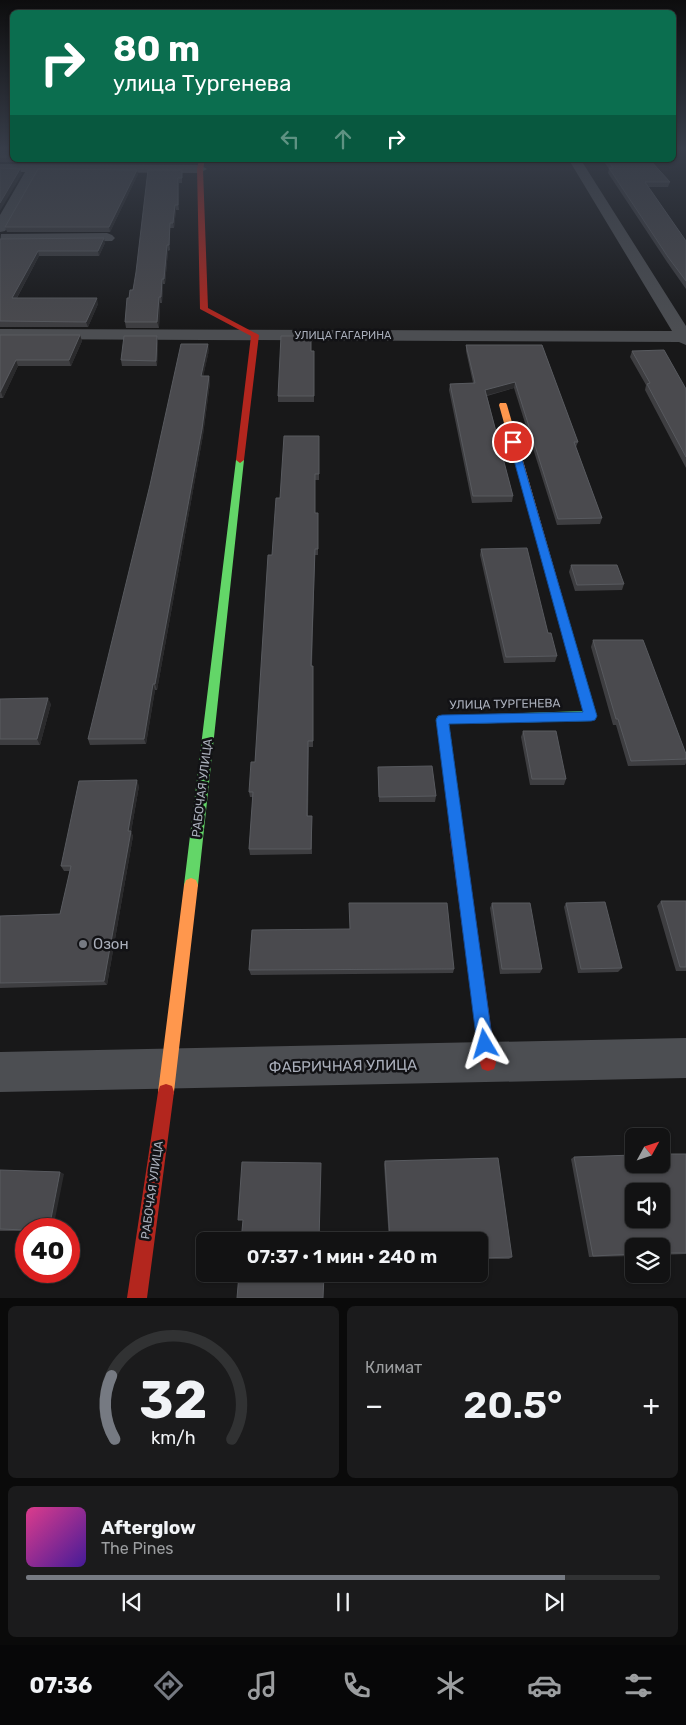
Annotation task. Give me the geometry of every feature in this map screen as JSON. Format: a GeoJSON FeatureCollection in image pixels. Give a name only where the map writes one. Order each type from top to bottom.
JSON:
{"type":"FeatureCollection","features":[{"type":"Feature","properties":{"kind":"street"},"geometry":{"type":"LineString","coordinates":[[13,209],[0,235],[107,238]]}},
{"type":"Feature","properties":{"kind":"street"},"geometry":{"type":"LineString","coordinates":[[202,209],[204,309]]}},
{"type":"Feature","properties":{"kind":"street"},"geometry":{"type":"LineString","coordinates":[[606,209],[685,338]]}},
{"type":"Feature","properties":{"kind":"street"},"geometry":{"type":"LineString","coordinates":[[165,335],[204,309]]}},
{"type":"Feature","properties":{"kind":"street"},"geometry":{"type":"LineString","coordinates":[[204,309],[256,335]]}},
{"type":"Feature","properties":{"kind":"street","name":"УЛИЦА ГАГАРИНА"},"geometry":{"type":"LineString","coordinates":[[0,334],[685,338]]}},
{"type":"Feature","properties":{"kind":"street","name":"РАБОЧАЯ УЛИЦА"},"geometry":{"type":"LineString","coordinates":[[137,1298],[169,1070],[256,335]]}},
{"type":"Feature","properties":{"kind":"street","name":"УЛИЦА ТУРГЕНЕВА"},"geometry":{"type":"LineString","coordinates":[[488,1063],[442,720],[591,716],[503,405]]}},
{"type":"Feature","properties":{"kind":"street","name":"ФАБРИЧНАЯ УЛИЦА"},"geometry":{"type":"LineString","coordinates":[[0,1072],[686,1058]]}},
{"type":"Feature","properties":{"kind":"building"},"geometry":{"type":"Polygon","coordinates":[[[15,209],[118,209],[109,227],[5,227],[15,209]]]}},
{"type":"Feature","properties":{"kind":"building"},"geometry":{"type":"Polygon","coordinates":[[[143,209],[175,209],[173,223],[170,223],[169,245],[167,245],[157,322],[125,322],[127,298],[129,298],[130,290],[133,290],[143,209]]]}},
{"type":"Feature","properties":{"kind":"building"},"geometry":{"type":"Polygon","coordinates":[[[636,209],[663,209],[686,241],[686,281],[636,209]]]}},
{"type":"Feature","properties":{"kind":"building"},"geometry":{"type":"Polygon","coordinates":[[[104,238],[98,251],[38,251],[12,298],[97,298],[86,322],[0,321],[0,239],[104,238]]]}},
{"type":"Feature","properties":{"kind":"building"},"geometry":{"type":"Polygon","coordinates":[[[0,335],[80,335],[69,360],[16,360],[0,392],[0,335]]]}},
{"type":"Feature","properties":{"kind":"building"},"geometry":{"type":"Polygon","coordinates":[[[124,336],[157,336],[156,361],[121,360],[124,336]]]}},
{"type":"Feature","properties":{"kind":"building"},"geometry":{"type":"Polygon","coordinates":[[[281,336],[311,336],[311,351],[314,351],[314,396],[278,396],[281,336]]]}},
{"type":"Feature","properties":{"kind":"building"},"geometry":{"type":"Polygon","coordinates":[[[181,344],[208,344],[201,376],[209,376],[202,429],[144,739],[88,739],[150,485],[181,344]]]}},
{"type":"Feature","properties":{"kind":"building"},"geometry":{"type":"Polygon","coordinates":[[[466,345],[542,345],[578,442],[574,442],[602,518],[558,519],[515,382],[485,390],[513,496],[473,496],[450,384],[475,383],[466,345]]]}},
{"type":"Feature","properties":{"kind":"building"},"geometry":{"type":"Polygon","coordinates":[[[664,350],[686,389],[686,457],[647,384],[650,383],[632,351],[664,350]]]}},
{"type":"Feature","properties":{"kind":"building"},"geometry":{"type":"Polygon","coordinates":[[[284,436],[319,436],[319,474],[315,474],[315,513],[318,513],[318,549],[315,549],[311,666],[313,666],[313,741],[308,741],[307,816],[312,816],[311,849],[249,849],[253,792],[249,792],[251,762],[255,762],[268,555],[272,555],[276,498],[280,498],[284,436]]]}},
{"type":"Feature","properties":{"kind":"building"},"geometry":{"type":"Polygon","coordinates":[[[527,548],[548,633],[551,633],[557,656],[506,657],[481,549],[527,548]]]}},
{"type":"Feature","properties":{"kind":"building"},"geometry":{"type":"Polygon","coordinates":[[[571,565],[617,565],[624,584],[577,585],[571,565]]]}},
{"type":"Feature","properties":{"kind":"building"},"geometry":{"type":"Polygon","coordinates":[[[593,640],[643,640],[686,754],[686,759],[631,761],[618,719],[616,719],[593,640]]]}},
{"type":"Feature","properties":{"kind":"building"},"geometry":{"type":"Polygon","coordinates":[[[48,698],[37,739],[0,739],[0,699],[48,698]]]}},
{"type":"Feature","properties":{"kind":"building"},"geometry":{"type":"Polygon","coordinates":[[[523,731],[556,731],[566,779],[532,779],[523,731]]]}},
{"type":"Feature","properties":{"kind":"building"},"geometry":{"type":"Polygon","coordinates":[[[432,766],[436,796],[379,797],[378,767],[432,766]]]}},
{"type":"Feature","properties":{"kind":"building"},"geometry":{"type":"Polygon","coordinates":[[[137,780],[128,831],[131,831],[104,981],[0,983],[0,916],[60,914],[71,866],[61,866],[79,781],[137,780]]]}},
{"type":"Feature","properties":{"kind":"building"},"geometry":{"type":"Polygon","coordinates":[[[661,901],[686,901],[686,967],[680,967],[661,901]]]}},
{"type":"Feature","properties":{"kind":"building"},"geometry":{"type":"Polygon","coordinates":[[[605,902],[622,968],[581,969],[566,903],[605,902]]]}},
{"type":"Feature","properties":{"kind":"building"},"geometry":{"type":"Polygon","coordinates":[[[349,903],[447,903],[454,969],[249,970],[252,930],[350,929],[349,903]]]}},
{"type":"Feature","properties":{"kind":"building"},"geometry":{"type":"Polygon","coordinates":[[[492,903],[530,903],[542,969],[502,969],[492,903]]]}},
{"type":"Feature","properties":{"kind":"building"},"geometry":{"type":"Polygon","coordinates":[[[670,1154],[686,1154],[686,1253],[670,1253],[670,1238],[625,1238],[625,1254],[593,1256],[574,1157],[625,1155],[625,1173],[670,1173],[670,1154]]]}},
{"type":"Feature","properties":{"kind":"building"},"geometry":{"type":"Polygon","coordinates":[[[498,1158],[512,1257],[488,1258],[488,1232],[389,1232],[385,1161],[498,1158]]]}},
{"type":"Feature","properties":{"kind":"building"},"geometry":{"type":"Polygon","coordinates":[[[242,1162],[321,1163],[319,1232],[242,1232],[243,1220],[238,1220],[242,1162]]]}},
{"type":"Feature","properties":{"kind":"building"},"geometry":{"type":"Polygon","coordinates":[[[0,1170],[60,1172],[51,1218],[15,1218],[15,1230],[0,1229],[0,1170]]]}},
{"type":"Feature","properties":{"kind":"building"},"geometry":{"type":"Polygon","coordinates":[[[238,1282],[324,1282],[323,1298],[237,1298],[238,1282]]]}},
{"type":"Feature","properties":{"kind":"traffic: fast"},"geometry":{"type":"LineString","coordinates":[[191,885],[240,460]]}},
{"type":"Feature","properties":{"kind":"traffic: fast"},"geometry":{"type":"LineString","coordinates":[[456,827],[442,719],[591,716],[559,603]]}},
{"type":"Feature","properties":{"kind":"traffic: slow"},"geometry":{"type":"LineString","coordinates":[[503,405],[559,603]]}},
{"type":"Feature","properties":{"kind":"traffic: slow"},"geometry":{"type":"LineString","coordinates":[[166,1092],[191,885]]}},
{"type":"Feature","properties":{"kind":"traffic: jam"},"geometry":{"type":"LineString","coordinates":[[201,209],[204,309],[255,335],[240,460]]}},
{"type":"Feature","properties":{"kind":"traffic: jam"},"geometry":{"type":"LineString","coordinates":[[456,827],[488,1063]]}},
{"type":"Feature","properties":{"kind":"traffic: jam"},"geometry":{"type":"LineString","coordinates":[[137,1298],[166,1092]]}},
{"type":"Feature","properties":{"kind":"place","name":"Озон"},"geometry":{"type":"Point","coordinates":[83,944]}},
{"type":"Feature","properties":{"kind":"route"},"geometry":{"type":"LineString","coordinates":[[485,1044],[442,720],[591,716],[513,442]]}}]}
